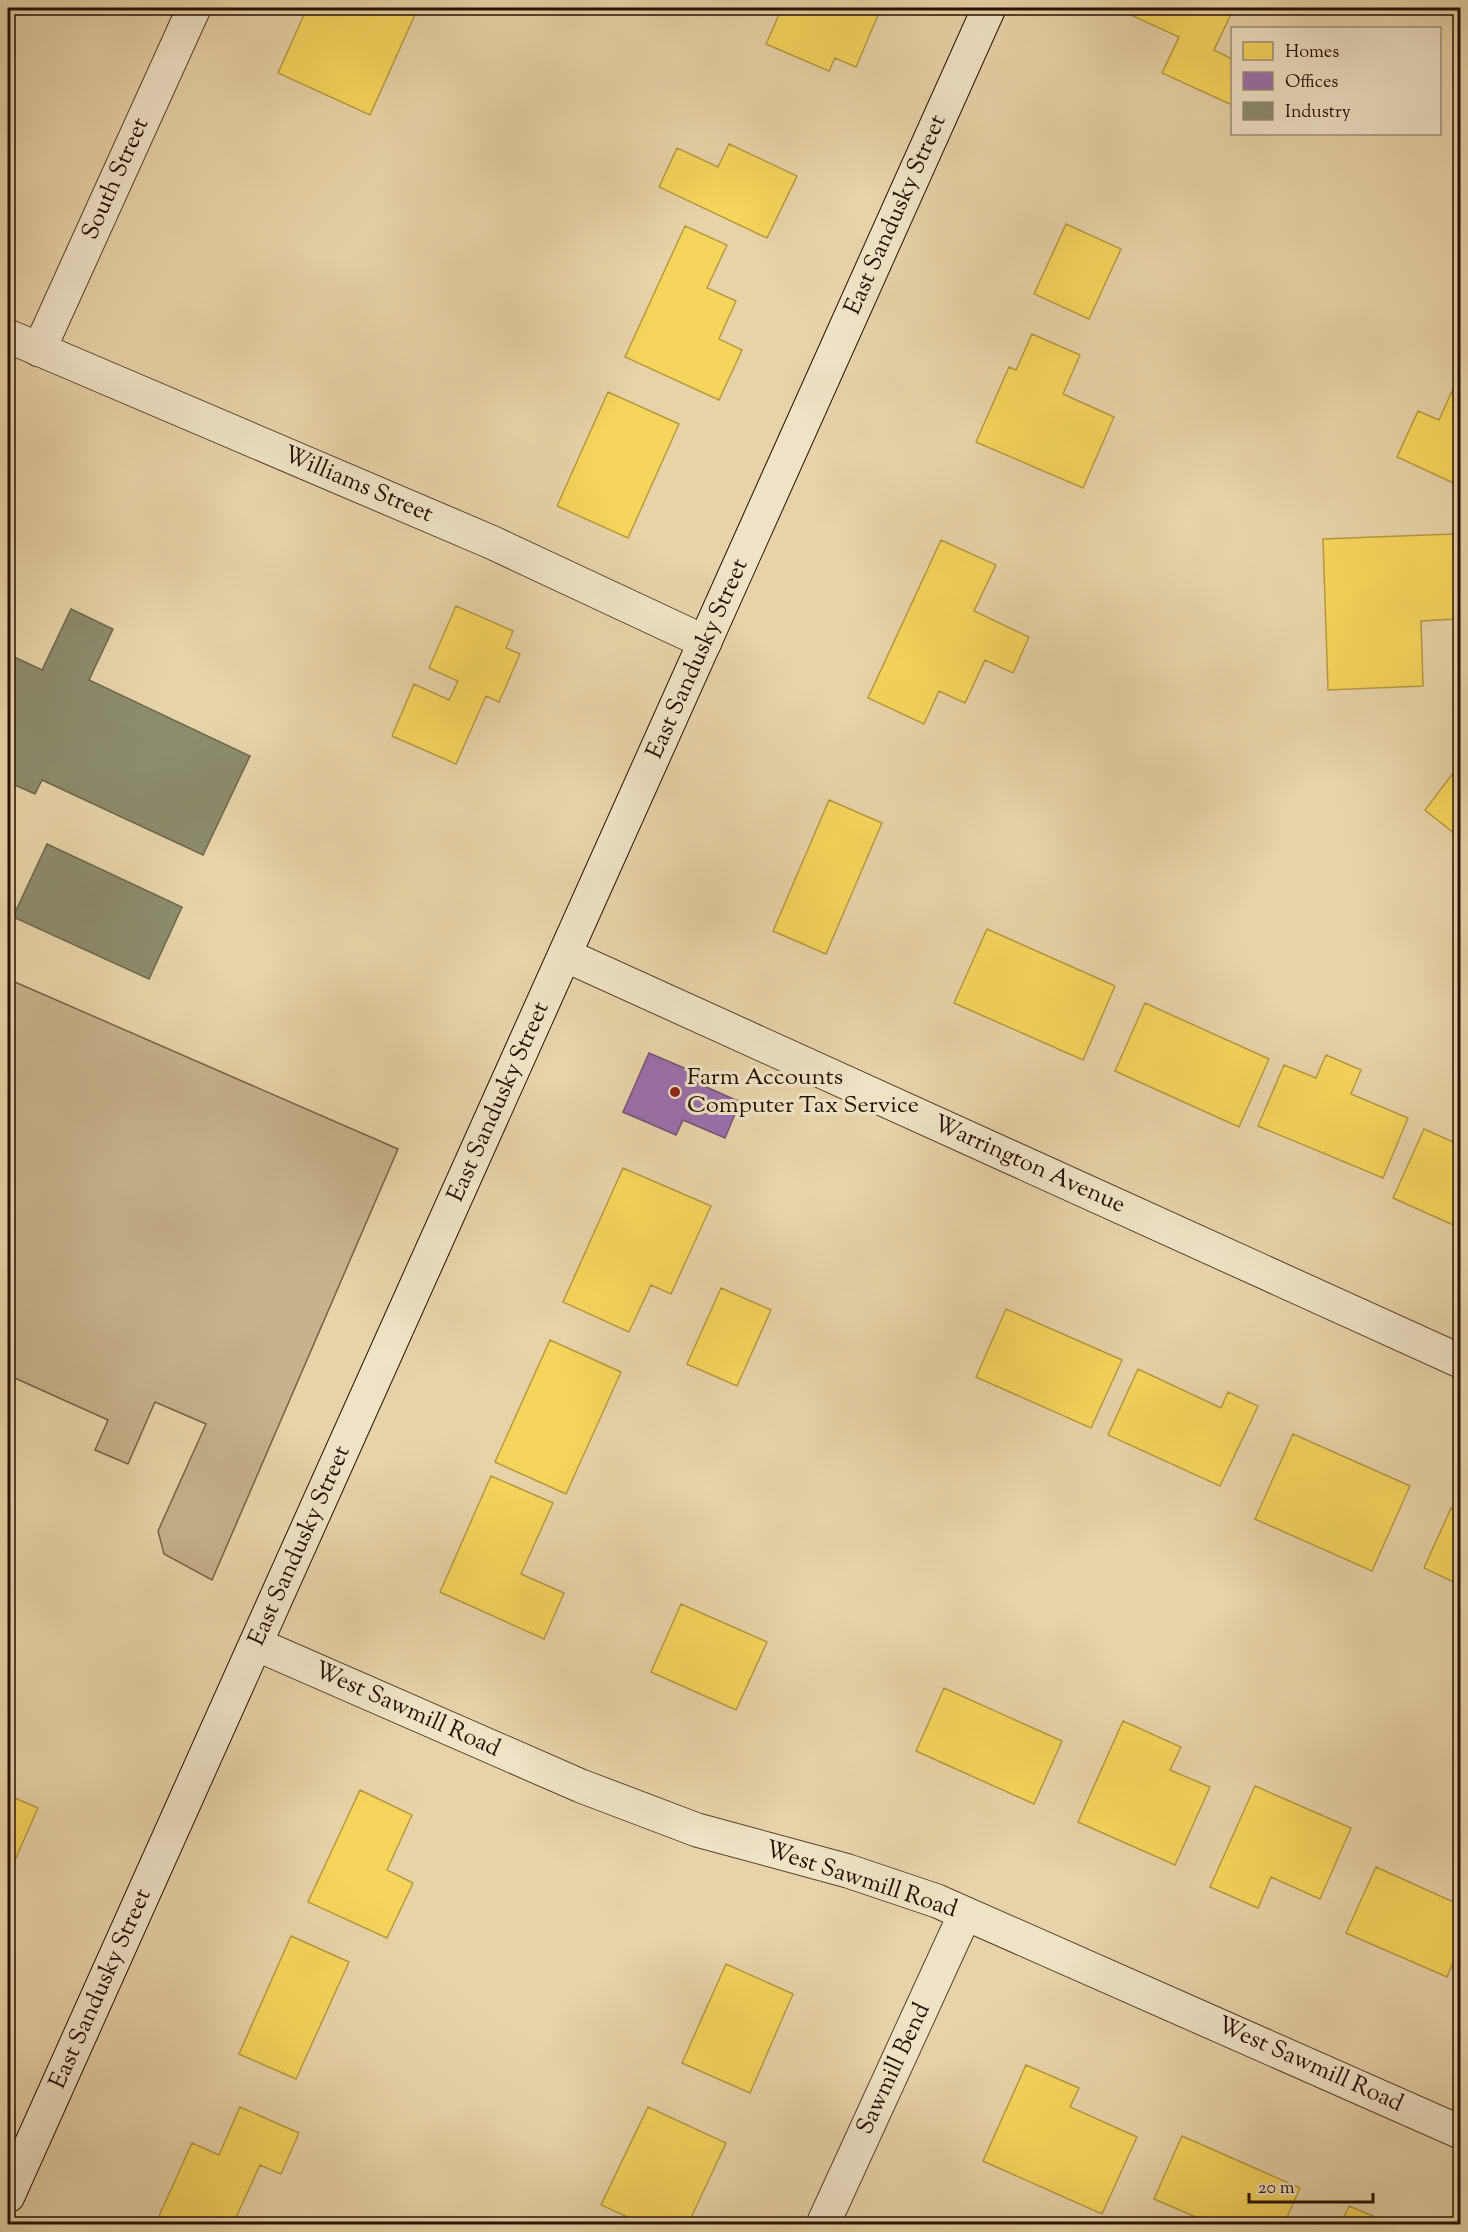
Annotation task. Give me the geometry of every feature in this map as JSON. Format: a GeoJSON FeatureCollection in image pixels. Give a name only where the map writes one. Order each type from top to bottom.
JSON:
{"type":"FeatureCollection","features":[{"type":"Feature","properties":{"kind":"street","name":"South Street"},"geometry":{"type":"LineString","coordinates":[[39,350],[194,8]]}},
{"type":"Feature","properties":{"kind":"street","name":"East Sandusky Street"},"geometry":{"type":"LineString","coordinates":[[8,2196],[989,8]]}},
{"type":"Feature","properties":{"kind":"street","name":"Williams Street"},"geometry":{"type":"LineString","coordinates":[[8,336],[491,542],[705,642]]}},
{"type":"Feature","properties":{"kind":"street","name":"Warrington Avenue"},"geometry":{"type":"LineString","coordinates":[[565,955],[1461,1361]]}},
{"type":"Feature","properties":{"kind":"street","name":"West Sawmill Road"},"geometry":{"type":"LineString","coordinates":[[256,1644],[581,1786],[697,1830],[848,1871],[938,1901],[1461,2132]]}},
{"type":"Feature","properties":{"kind":"street","name":"Sawmill Bend"},"geometry":{"type":"LineString","coordinates":[[823,2224],[965,1914]]}},
{"type":"Feature","properties":{"kind":"shaded area"},"geometry":{"type":"Polygon","coordinates":[[[8,979],[398,1149],[212,1580],[164,1554],[158,1531],[206,1424],[155,1402],[128,1464],[95,1450],[108,1420],[8,1375],[8,979]]]}},
{"type":"Feature","properties":{"kind":"building: Homes"},"geometry":{"type":"Polygon","coordinates":[[[307,8],[418,8],[370,115],[278,73],[307,8]]]}},
{"type":"Feature","properties":{"kind":"building: Homes"},"geometry":{"type":"Polygon","coordinates":[[[782,8],[881,8],[856,67],[835,58],[829,71],[766,44],[782,8]]]}},
{"type":"Feature","properties":{"kind":"building: Homes"},"geometry":{"type":"Polygon","coordinates":[[[1126,8],[1234,8],[1214,50],[1231,58],[1231,105],[1162,73],[1179,37],[1124,12],[1126,8]]]}},
{"type":"Feature","properties":{"kind":"building: Homes"},"geometry":{"type":"Polygon","coordinates":[[[729,144],[797,176],[767,238],[659,187],[677,148],[718,167],[729,144]]]}},
{"type":"Feature","properties":{"kind":"building: Homes"},"geometry":{"type":"Polygon","coordinates":[[[1066,224],[1121,249],[1089,319],[1034,294],[1066,224]]]}},
{"type":"Feature","properties":{"kind":"building: Homes"},"geometry":{"type":"Polygon","coordinates":[[[685,226],[727,245],[707,288],[736,301],[719,339],[742,350],[719,400],[625,357],[685,226]]]}},
{"type":"Feature","properties":{"kind":"building: Homes"},"geometry":{"type":"Polygon","coordinates":[[[1032,334],[1080,355],[1063,394],[1114,417],[1083,488],[976,442],[1009,367],[1016,370],[1032,334]]]}},
{"type":"Feature","properties":{"kind":"building: Homes"},"geometry":{"type":"Polygon","coordinates":[[[1460,373],[1460,486],[1397,457],[1418,411],[1439,420],[1460,373]]]}},
{"type":"Feature","properties":{"kind":"building: Homes"},"geometry":{"type":"Polygon","coordinates":[[[608,392],[679,424],[628,538],[557,506],[608,392]]]}},
{"type":"Feature","properties":{"kind":"building: Homes"},"geometry":{"type":"Polygon","coordinates":[[[1453,534],[1456,619],[1421,621],[1423,686],[1328,690],[1323,539],[1453,534]]]}},
{"type":"Feature","properties":{"kind":"building: Homes"},"geometry":{"type":"Polygon","coordinates":[[[941,540],[996,565],[974,611],[1029,637],[1013,673],[985,660],[965,703],[939,691],[924,724],[868,698],[941,540]]]}},
{"type":"Feature","properties":{"kind":"building: Homes"},"geometry":{"type":"Polygon","coordinates":[[[456,606],[513,631],[506,648],[520,654],[499,702],[486,696],[456,764],[392,736],[414,684],[449,700],[458,681],[429,668],[456,606]]]}},
{"type":"Feature","properties":{"kind":"building: Homes"},"geometry":{"type":"Polygon","coordinates":[[[1456,769],[1460,772],[1460,838],[1425,810],[1456,769]]]}},
{"type":"Feature","properties":{"kind":"building: Homes"},"geometry":{"type":"Polygon","coordinates":[[[829,800],[882,823],[826,954],[773,931],[829,800]]]}},
{"type":"Feature","properties":{"kind":"building: Homes"},"geometry":{"type":"Polygon","coordinates":[[[987,929],[1115,986],[1083,1060],[954,1003],[987,929]]]}},
{"type":"Feature","properties":{"kind":"building: Homes"},"geometry":{"type":"Polygon","coordinates":[[[1145,1003],[1269,1059],[1239,1127],[1115,1071],[1145,1003]]]}},
{"type":"Feature","properties":{"kind":"building: Homes"},"geometry":{"type":"Polygon","coordinates":[[[1326,1055],[1361,1070],[1351,1094],[1408,1118],[1383,1178],[1258,1126],[1284,1065],[1316,1078],[1326,1055]]]}},
{"type":"Feature","properties":{"kind":"building: Homes"},"geometry":{"type":"Polygon","coordinates":[[[1424,1129],[1460,1145],[1460,1228],[1393,1198],[1424,1129]]]}},
{"type":"Feature","properties":{"kind":"building: Homes"},"geometry":{"type":"Polygon","coordinates":[[[623,1168],[711,1206],[671,1294],[651,1285],[629,1332],[563,1302],[623,1168]]]}},
{"type":"Feature","properties":{"kind":"building: Homes"},"geometry":{"type":"Polygon","coordinates":[[[721,1288],[771,1310],[737,1386],[687,1364],[721,1288]]]}},
{"type":"Feature","properties":{"kind":"building: Homes"},"geometry":{"type":"Polygon","coordinates":[[[1006,1309],[1122,1360],[1091,1428],[976,1377],[1006,1309]]]}},
{"type":"Feature","properties":{"kind":"building: Homes"},"geometry":{"type":"Polygon","coordinates":[[[550,1340],[621,1372],[566,1494],[495,1462],[550,1340]]]}},
{"type":"Feature","properties":{"kind":"building: Homes"},"geometry":{"type":"Polygon","coordinates":[[[1138,1369],[1221,1408],[1228,1392],[1258,1406],[1220,1486],[1108,1435],[1138,1369]]]}},
{"type":"Feature","properties":{"kind":"building: Homes"},"geometry":{"type":"Polygon","coordinates":[[[1293,1434],[1410,1486],[1372,1571],[1255,1519],[1293,1434]]]}},
{"type":"Feature","properties":{"kind":"building: Homes"},"geometry":{"type":"Polygon","coordinates":[[[491,1476],[553,1503],[521,1574],[564,1593],[544,1639],[440,1592],[491,1476]]]}},
{"type":"Feature","properties":{"kind":"building: Homes"},"geometry":{"type":"Polygon","coordinates":[[[1451,1508],[1460,1512],[1460,1585],[1424,1568],[1451,1508]]]}},
{"type":"Feature","properties":{"kind":"building: Homes"},"geometry":{"type":"Polygon","coordinates":[[[681,1604],[767,1642],[736,1710],[651,1672],[681,1604]]]}},
{"type":"Feature","properties":{"kind":"building: Homes"},"geometry":{"type":"Polygon","coordinates":[[[944,1688],[1062,1741],[1034,1804],[916,1751],[944,1688]]]}},
{"type":"Feature","properties":{"kind":"building: Homes"},"geometry":{"type":"Polygon","coordinates":[[[1123,1721],[1181,1747],[1170,1770],[1210,1787],[1175,1865],[1078,1822],[1123,1721]]]}},
{"type":"Feature","properties":{"kind":"building: Homes"},"geometry":{"type":"Polygon","coordinates":[[[1255,1786],[1351,1828],[1320,1899],[1271,1877],[1258,1908],[1210,1887],[1255,1786]]]}},
{"type":"Feature","properties":{"kind":"building: Homes"},"geometry":{"type":"Polygon","coordinates":[[[360,1790],[412,1815],[387,1870],[413,1883],[387,1938],[308,1902],[360,1790]]]}},
{"type":"Feature","properties":{"kind":"building: Homes"},"geometry":{"type":"Polygon","coordinates":[[[8,1795],[38,1808],[8,1876],[8,1795]]]}},
{"type":"Feature","properties":{"kind":"building: Homes"},"geometry":{"type":"Polygon","coordinates":[[[1376,1867],[1460,1905],[1460,1946],[1447,1977],[1346,1933],[1376,1867]]]}},
{"type":"Feature","properties":{"kind":"building: Homes"},"geometry":{"type":"Polygon","coordinates":[[[291,1936],[349,1962],[296,2079],[239,2054],[291,1936]]]}},
{"type":"Feature","properties":{"kind":"building: Homes"},"geometry":{"type":"Polygon","coordinates":[[[726,1964],[793,1994],[750,2093],[682,2063],[726,1964]]]}},
{"type":"Feature","properties":{"kind":"building: Homes"},"geometry":{"type":"Polygon","coordinates":[[[1026,2065],[1079,2088],[1070,2107],[1137,2137],[1102,2214],[983,2161],[1026,2065]]]}},
{"type":"Feature","properties":{"kind":"building: Homes"},"geometry":{"type":"Polygon","coordinates":[[[240,2107],[299,2133],[281,2174],[260,2165],[233,2224],[179,2224],[159,2216],[192,2143],[219,2155],[240,2107]]]}},
{"type":"Feature","properties":{"kind":"building: Homes"},"geometry":{"type":"Polygon","coordinates":[[[648,2107],[726,2143],[688,2224],[643,2224],[601,2205],[648,2107]]]}},
{"type":"Feature","properties":{"kind":"building: Homes"},"geometry":{"type":"Polygon","coordinates":[[[1182,2136],[1300,2188],[1284,2224],[1212,2224],[1154,2199],[1182,2136]]]}},
{"type":"Feature","properties":{"kind":"building: Homes"},"geometry":{"type":"Polygon","coordinates":[[[1349,2206],[1392,2224],[1341,2224],[1349,2206]]]}},
{"type":"Feature","properties":{"kind":"building: Offices","name":"Farm Accounts Computer Tax Service"},"geometry":{"type":"Polygon","coordinates":[[[649,1053],[698,1074],[695,1082],[740,1102],[725,1138],[683,1120],[676,1135],[623,1112],[649,1053]]]}},
{"type":"Feature","properties":{"kind":"building: Industry"},"geometry":{"type":"Polygon","coordinates":[[[71,609],[113,629],[89,680],[250,756],[203,855],[42,780],[35,794],[8,782],[8,654],[42,670],[71,609]]]}},
{"type":"Feature","properties":{"kind":"building: Industry"},"geometry":{"type":"Polygon","coordinates":[[[47,844],[182,907],[149,979],[13,917],[47,844]]]}},
{"type":"Feature","properties":{"kind":"place","name":"Farm Accounts Computer Tax Service"},"geometry":{"type":"Point","coordinates":[675,1092]}}]}
